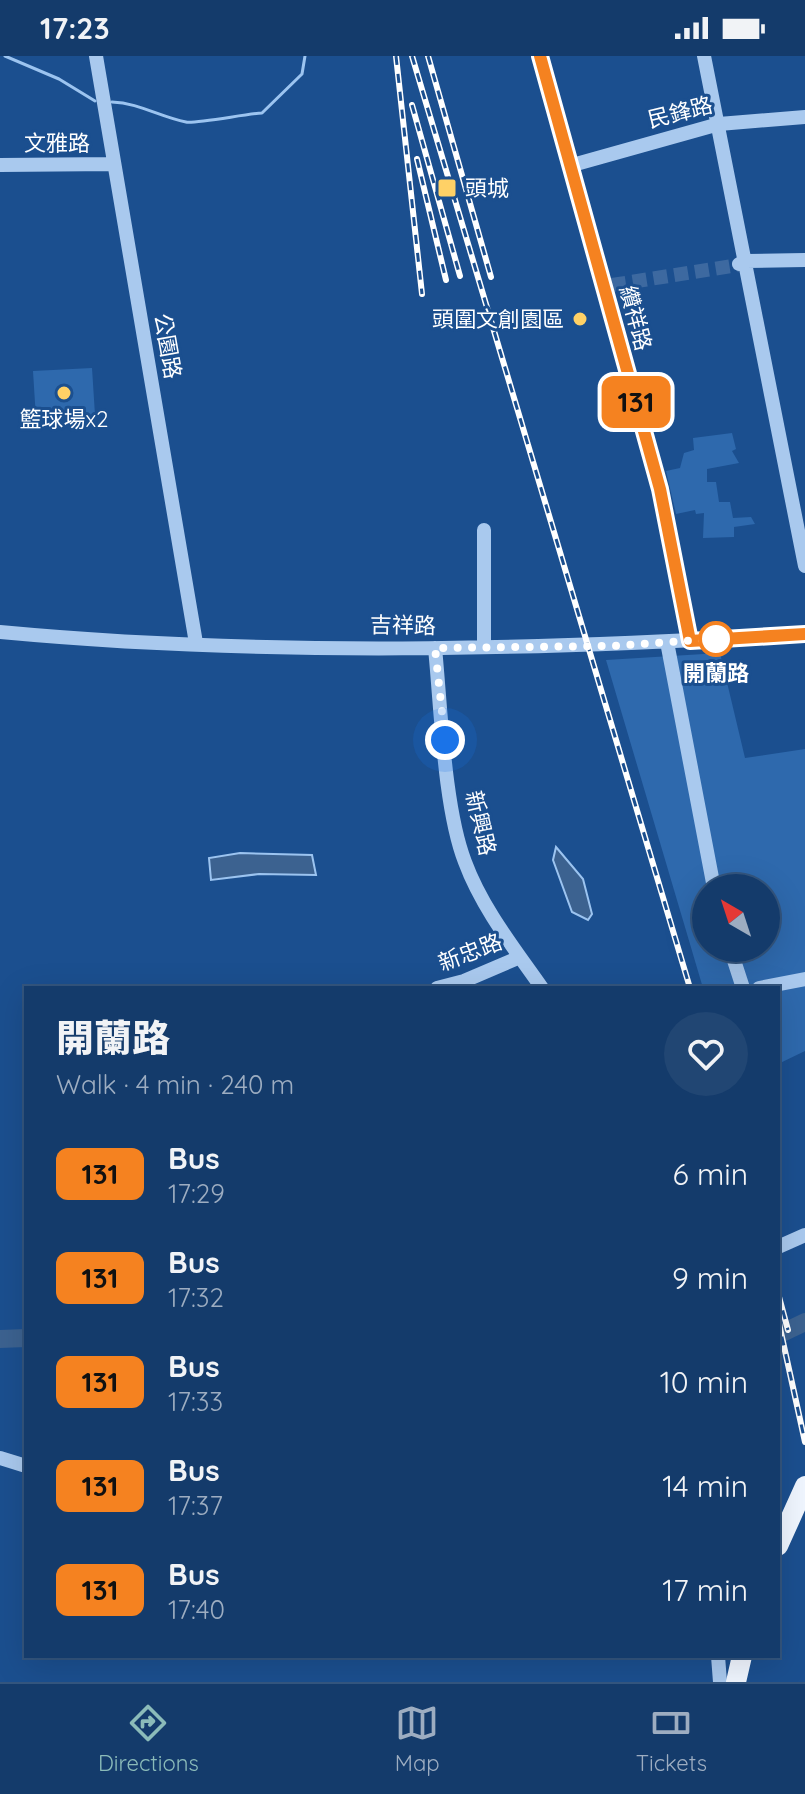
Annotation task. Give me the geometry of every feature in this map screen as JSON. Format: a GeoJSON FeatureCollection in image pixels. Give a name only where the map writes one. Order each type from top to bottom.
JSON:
{"type":"FeatureCollection","features":[{"type":"Feature","properties":{"kind":"main road"},"geometry":{"type":"LineString","coordinates":[[780,1542],[805,1486]]}},
{"type":"Feature","properties":{"kind":"main road"},"geometry":{"type":"LineString","coordinates":[[736,1682],[742,1658]]}},
{"type":"Feature","properties":{"kind":"street","name":"公園路"},"geometry":{"type":"LineString","coordinates":[[96,56],[196,643]]}},
{"type":"Feature","properties":{"kind":"street","name":"纘祥路"},"geometry":{"type":"LineString","coordinates":[[540,56],[569,166],[608,286],[660,489],[690,641]]}},
{"type":"Feature","properties":{"kind":"street"},"geometry":{"type":"LineString","coordinates":[[704,56],[719,124],[742,263],[801,526],[805,566]]}},
{"type":"Feature","properties":{"kind":"street","name":"民鋒路"},"geometry":{"type":"LineString","coordinates":[[569,166],[719,124],[805,117]]}},
{"type":"Feature","properties":{"kind":"street","name":"文雅路"},"geometry":{"type":"LineString","coordinates":[[0,165],[114,164]]}},
{"type":"Feature","properties":{"kind":"street"},"geometry":{"type":"LineString","coordinates":[[742,263],[805,260]]}},
{"type":"Feature","properties":{"kind":"street"},"geometry":{"type":"LineString","coordinates":[[484,530],[484,647]]}},
{"type":"Feature","properties":{"kind":"street","name":"吉祥路"},"geometry":{"type":"LineString","coordinates":[[0,632],[92,640],[435,648],[667,642],[805,634]]}},
{"type":"Feature","properties":{"kind":"street"},"geometry":{"type":"LineString","coordinates":[[667,642],[711,874]]}},
{"type":"Feature","properties":{"kind":"street","name":"新興路"},"geometry":{"type":"LineString","coordinates":[[435,648],[452,801],[464,861],[493,918],[541,986]]}},
{"type":"Feature","properties":{"kind":"street","name":"新忠路"},"geometry":{"type":"LineString","coordinates":[[445,986],[520,957]]}},
{"type":"Feature","properties":{"kind":"street"},"geometry":{"type":"LineString","coordinates":[[735,962],[742,986]]}},
{"type":"Feature","properties":{"kind":"street"},"geometry":{"type":"LineString","coordinates":[[769,986],[805,979]]}},
{"type":"Feature","properties":{"kind":"street"},"geometry":{"type":"LineString","coordinates":[[780,1246],[805,1235]]}},
{"type":"Feature","properties":{"kind":"street"},"geometry":{"type":"LineString","coordinates":[[0,1458],[24,1465]]}},
{"type":"Feature","properties":{"kind":"street"},"geometry":{"type":"LineString","coordinates":[[718,1658],[720,1682]]}},
{"type":"Feature","properties":{"kind":"shaded area","name":"籃球場x2"},"geometry":{"type":"Polygon","coordinates":[[[92,368],[95,415],[36,419],[33,371],[92,368]]]}},
{"type":"Feature","properties":{"kind":"shaded area"},"geometry":{"type":"Polygon","coordinates":[[[732,433],[736,449],[732,451],[739,463],[707,469],[707,482],[716,482],[719,502],[730,502],[733,518],[751,517],[755,524],[734,527],[734,537],[703,538],[704,513],[696,514],[695,510],[676,514],[666,471],[680,468],[684,453],[694,450],[693,438],[732,433]]]}},
{"type":"Feature","properties":{"kind":"shaded area"},"geometry":{"type":"Polygon","coordinates":[[[720,653],[745,758],[805,749],[805,1051],[780,1063],[780,986],[702,986],[695,962],[780,962],[780,874],[692,874],[692,951],[606,660],[720,653]]]}},
{"type":"Feature","properties":{"kind":"shaded area"},"geometry":{"type":"Polygon","coordinates":[[[556,847],[583,879],[592,914],[588,920],[572,912],[553,860],[556,847]]]}},
{"type":"Feature","properties":{"kind":"shaded area"},"geometry":{"type":"Polygon","coordinates":[[[240,853],[312,855],[316,875],[259,874],[211,880],[209,858],[240,853]]]}},
{"type":"Feature","properties":{"kind":"waterway"},"geometry":{"type":"LineString","coordinates":[[5,56],[59,79],[95,101]]}},
{"type":"Feature","properties":{"kind":"waterway"},"geometry":{"type":"LineString","coordinates":[[112,102],[186,122],[262,113],[302,74],[305,56]]}},
{"type":"Feature","properties":{"kind":"waterway"},"geometry":{"type":"LineString","coordinates":[[780,1334],[805,1322]]}},
{"type":"Feature","properties":{"kind":"waterway"},"geometry":{"type":"LineString","coordinates":[[0,1339],[24,1338]]}},
{"type":"Feature","properties":{"kind":"tunnel"},"geometry":{"type":"LineString","coordinates":[[612,285],[738,265]]}},
{"type":"Feature","properties":{"kind":"railway"},"geometry":{"type":"LineString","coordinates":[[396,56],[422,294]]}},
{"type":"Feature","properties":{"kind":"railway"},"geometry":{"type":"LineString","coordinates":[[412,56],[689,986]]}},
{"type":"Feature","properties":{"kind":"railway"},"geometry":{"type":"LineString","coordinates":[[428,56],[491,277]]}},
{"type":"Feature","properties":{"kind":"railway"},"geometry":{"type":"LineString","coordinates":[[412,105],[460,276]]}},
{"type":"Feature","properties":{"kind":"railway"},"geometry":{"type":"LineString","coordinates":[[417,159],[446,280]]}},
{"type":"Feature","properties":{"kind":"railway"},"geometry":{"type":"LineString","coordinates":[[780,1300],[788,1330]]}},
{"type":"Feature","properties":{"kind":"railway"},"geometry":{"type":"LineString","coordinates":[[780,1328],[805,1442]]}},
{"type":"Feature","properties":{"kind":"bus line","name":"131"},"geometry":{"type":"LineString","coordinates":[[540,56],[660,489],[690,641],[805,634]]}},
{"type":"Feature","properties":{"kind":"place","name":"頭城"},"geometry":{"type":"Point","coordinates":[447,188]}},
{"type":"Feature","properties":{"kind":"place","name":"頭圍文創園區"},"geometry":{"type":"Point","coordinates":[580,319]}},
{"type":"Feature","properties":{"kind":"place","name":"籃球場x2"},"geometry":{"type":"Point","coordinates":[64,393]}},
{"type":"Feature","properties":{"kind":"place","name":"開蘭路"},"geometry":{"type":"Point","coordinates":[716,639]}},
{"type":"Feature","properties":{"kind":"route"},"geometry":{"type":"LineString","coordinates":[[445,740],[435,648],[611,646],[716,639]]}}]}
